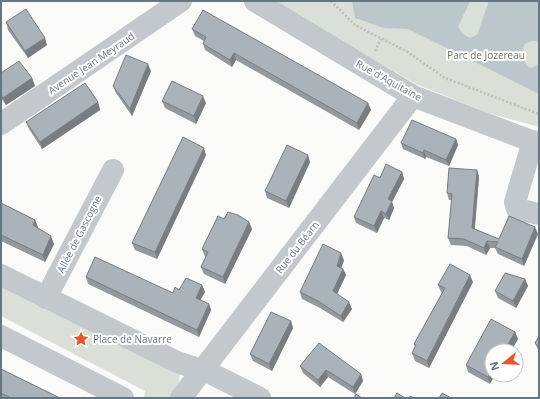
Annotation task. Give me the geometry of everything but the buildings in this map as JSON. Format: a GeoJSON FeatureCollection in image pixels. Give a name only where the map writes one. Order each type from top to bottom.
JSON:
{"type":"FeatureCollection","features":[{"type":"Feature","properties":{"kind":"street","name":"Avenue Jean Meyraud"},"geometry":{"type":"LineString","coordinates":[[1,124],[181,1]]}},
{"type":"Feature","properties":{"kind":"street","name":"Rue d'Aquitaine"},"geometry":{"type":"LineString","coordinates":[[255,1],[413,96],[536,142],[515,202],[517,208],[539,214]]}},
{"type":"Feature","properties":{"kind":"street","name":"Rue du Béarn"},"geometry":{"type":"LineString","coordinates":[[181,398],[413,96]]}},
{"type":"Feature","properties":{"kind":"street","name":"Allée de Gascogne"},"geometry":{"type":"LineString","coordinates":[[46,298],[113,170]]}},
{"type":"Feature","properties":{"kind":"street"},"geometry":{"type":"LineString","coordinates":[[1,275],[177,362],[202,371],[260,398]]}},
{"type":"Feature","properties":{"kind":"street"},"geometry":{"type":"LineString","coordinates":[[1,336],[123,398]]}},
{"type":"Feature","properties":{"kind":"path"},"geometry":{"type":"LineString","coordinates":[[331,1],[355,25],[406,52],[445,78],[539,114]]}},
{"type":"Feature","properties":{"kind":"green space","name":"Parc de Jozereau"},"geometry":{"type":"Polygon","coordinates":[[[271,1],[539,1],[539,127],[488,113],[418,85],[271,1]]]}},
{"type":"Feature","properties":{"kind":"green space","name":"Place de Navarre"},"geometry":{"type":"Polygon","coordinates":[[[1,281],[179,373],[179,384],[169,398],[144,398],[145,391],[1,316],[1,281]]]}},
{"type":"Feature","properties":{"kind":"shaded area"},"geometry":{"type":"Polygon","coordinates":[[[352,1],[470,1],[458,27],[463,34],[470,38],[477,35],[488,4],[487,1],[539,1],[539,42],[533,41],[525,44],[523,48],[523,56],[527,66],[532,68],[539,64],[539,94],[408,29],[384,28],[355,18],[352,1]]]}},
{"type":"Feature","properties":{"kind":"place","name":"Place de Navarre"},"geometry":{"type":"Point","coordinates":[81,339]}}]}
